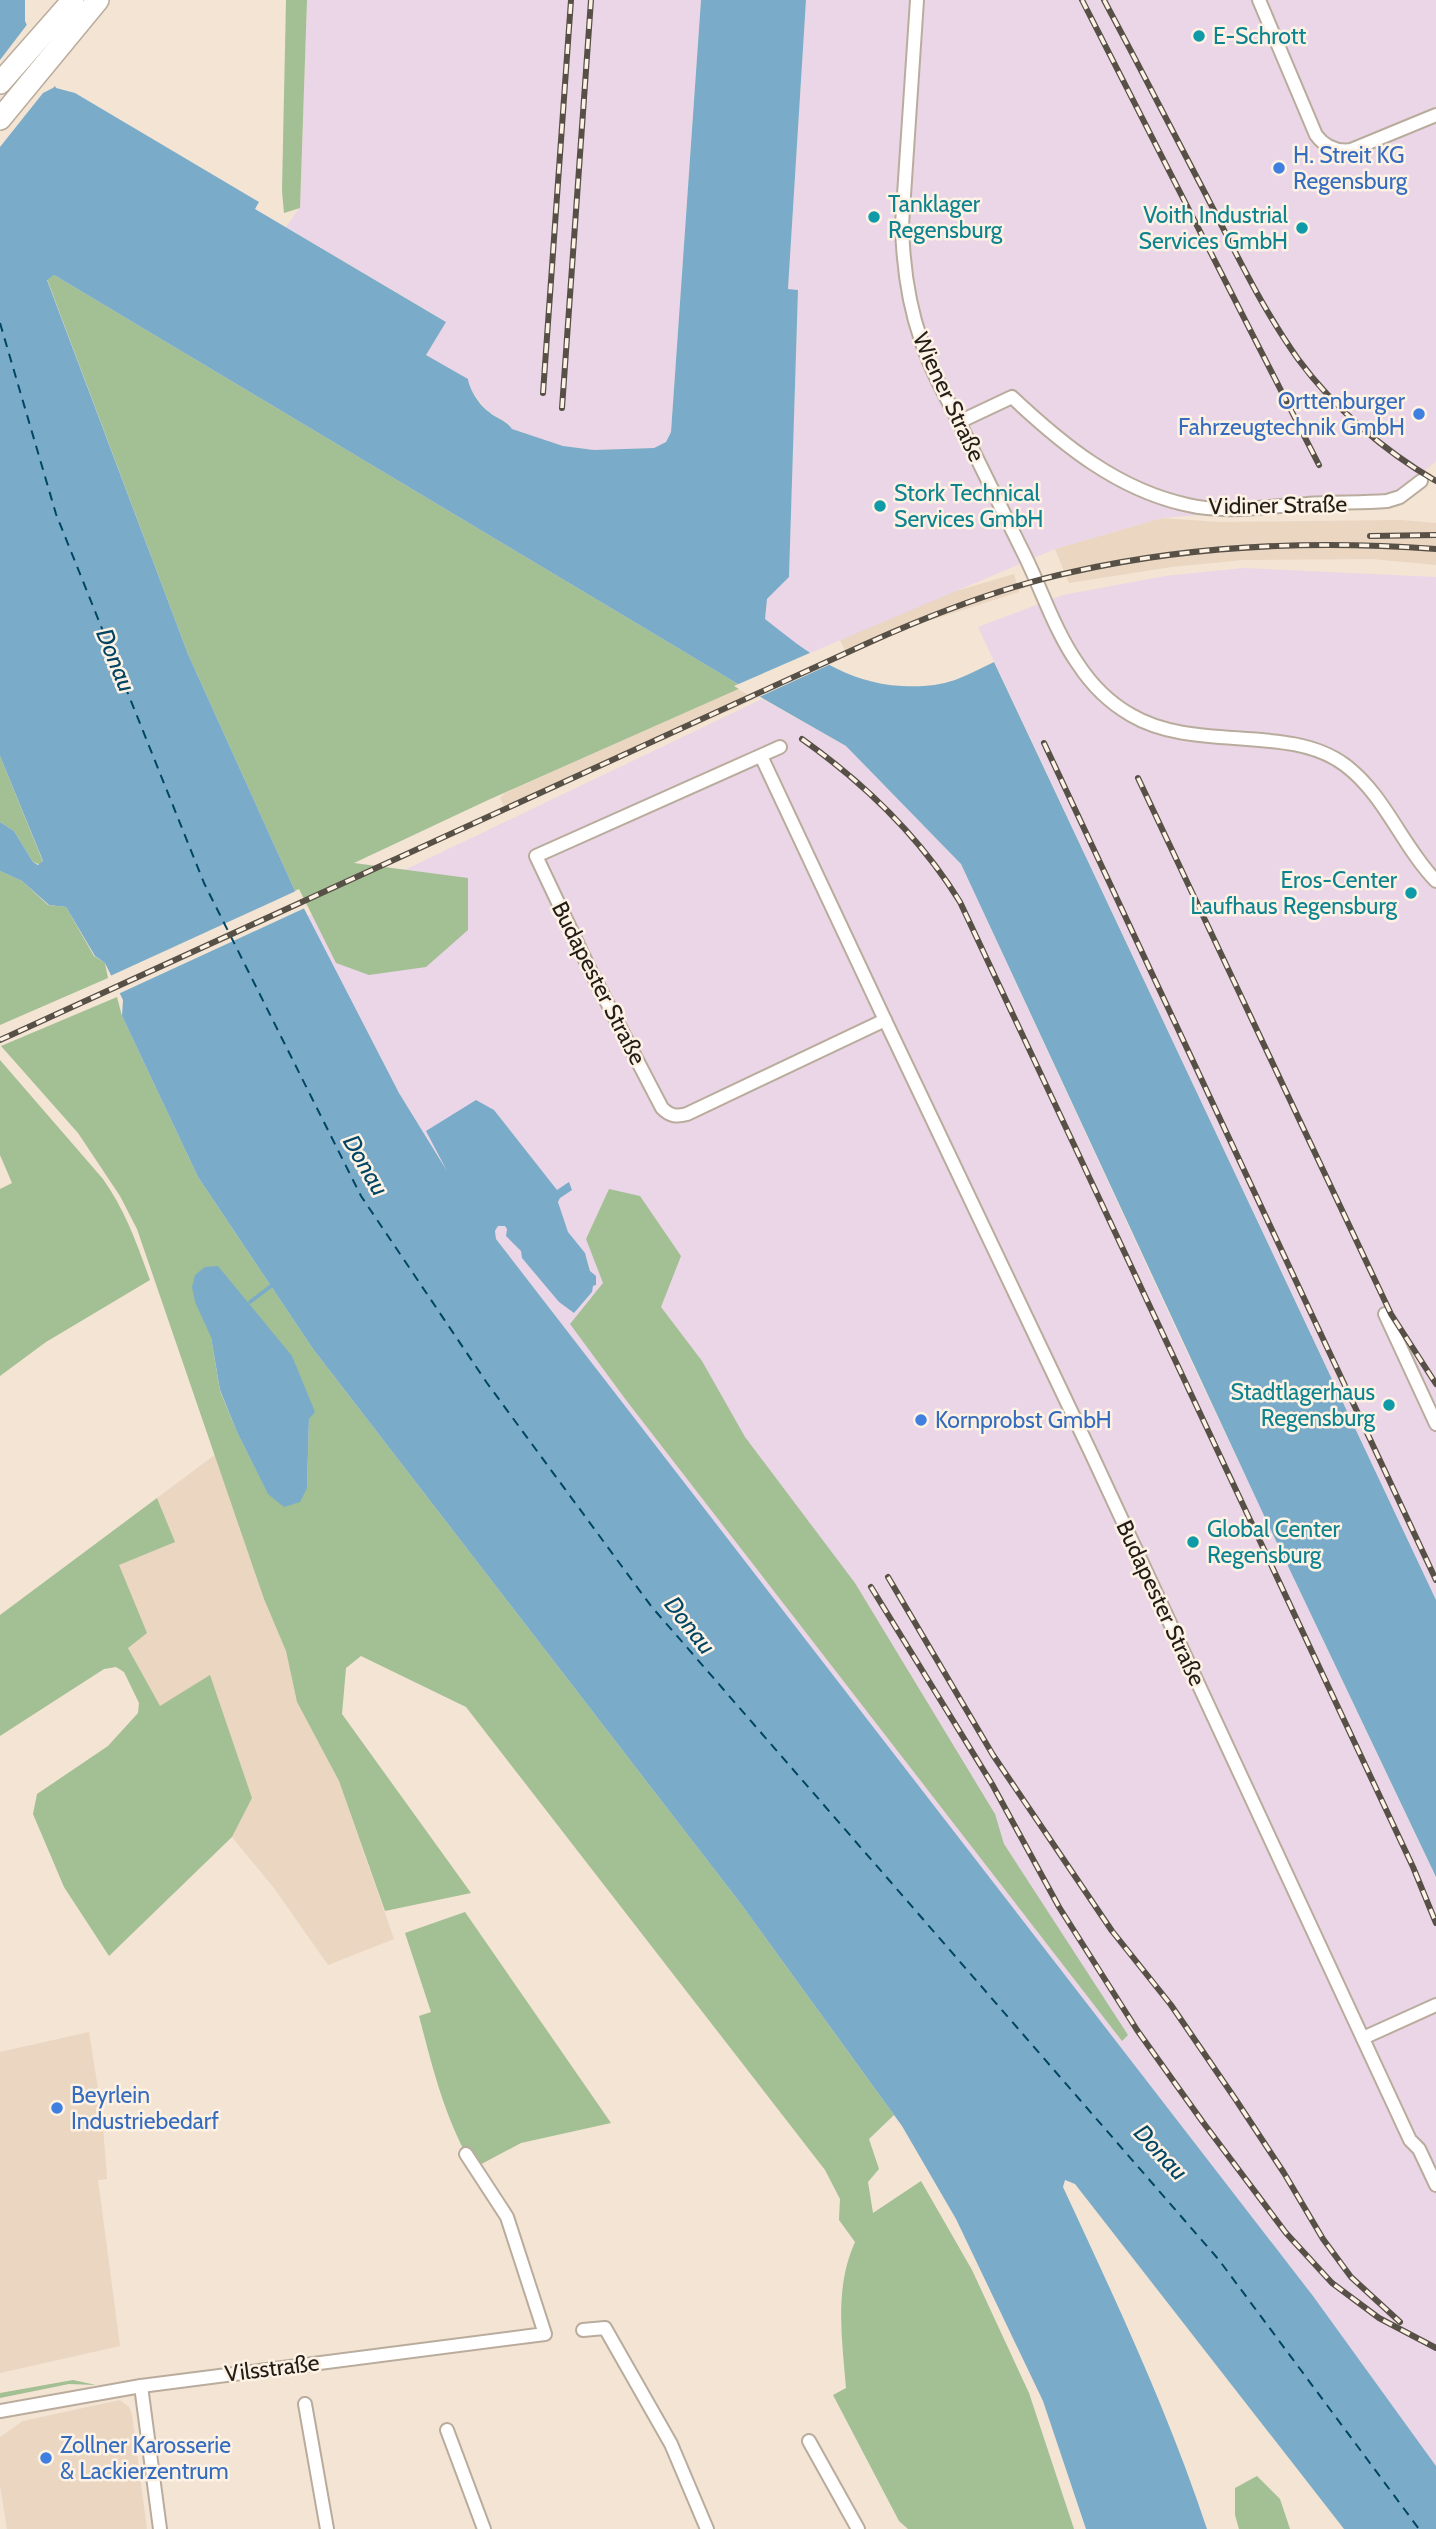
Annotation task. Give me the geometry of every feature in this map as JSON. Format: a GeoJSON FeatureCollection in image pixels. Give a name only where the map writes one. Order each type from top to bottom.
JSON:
{"type":"FeatureCollection","features":[{"type":"Feature","properties":{"kind":"highway"},"geometry":{"type":"LineString","coordinates":[[0,83],[73,0]]}},
{"type":"Feature","properties":{"kind":"highway"},"geometry":{"type":"LineString","coordinates":[[0,119],[98,0]]}},
{"type":"Feature","properties":{"kind":"street","name":"Wiener Straße"},"geometry":{"type":"LineString","coordinates":[[918,0],[903,199],[903,255],[909,294],[921,341],[934,374],[1025,555],[1070,653],[1112,703],[1156,727],[1176,733],[1300,745],[1325,752],[1363,781],[1412,853],[1436,881]]}},
{"type":"Feature","properties":{"kind":"street"},"geometry":{"type":"LineString","coordinates":[[1259,0],[1316,135],[1330,148],[1351,150],[1436,115]]}},
{"type":"Feature","properties":{"kind":"street","name":"Vidiner Straße"},"geometry":{"type":"LineString","coordinates":[[959,422],[1012,397],[1051,433],[1089,462],[1141,489],[1191,506],[1234,509],[1387,500],[1400,497],[1421,481]]}},
{"type":"Feature","properties":{"kind":"street","name":"Budapester Straße"},"geometry":{"type":"LineString","coordinates":[[780,747],[536,856],[589,968],[662,1108],[668,1114],[677,1116],[699,1108],[885,1020]]}},
{"type":"Feature","properties":{"kind":"street","name":"Budapester Straße"},"geometry":{"type":"LineString","coordinates":[[761,756],[1102,1477],[1410,2140],[1419,2149],[1436,2185]]}},
{"type":"Feature","properties":{"kind":"street"},"geometry":{"type":"LineString","coordinates":[[1385,1314],[1436,1424]]}},
{"type":"Feature","properties":{"kind":"street"},"geometry":{"type":"LineString","coordinates":[[1363,2038],[1436,2005]]}},
{"type":"Feature","properties":{"kind":"street","name":"Vilsstraße"},"geometry":{"type":"LineString","coordinates":[[0,2411],[141,2386],[545,2334],[507,2217],[466,2154]]}},
{"type":"Feature","properties":{"kind":"street"},"geometry":{"type":"LineString","coordinates":[[583,2330],[605,2328],[671,2444],[707,2529]]}},
{"type":"Feature","properties":{"kind":"street"},"geometry":{"type":"LineString","coordinates":[[141,2386],[160,2529]]}},
{"type":"Feature","properties":{"kind":"street"},"geometry":{"type":"LineString","coordinates":[[305,2404],[327,2529]]}},
{"type":"Feature","properties":{"kind":"street"},"geometry":{"type":"LineString","coordinates":[[447,2430],[484,2529]]}},
{"type":"Feature","properties":{"kind":"street"},"geometry":{"type":"LineString","coordinates":[[809,2441],[858,2529]]}},
{"type":"Feature","properties":{"kind":"shaded area"},"geometry":{"type":"Polygon","coordinates":[[[307,0],[701,0],[671,432],[666,442],[654,448],[594,450],[563,446],[512,429],[508,423],[488,412],[468,386],[468,379],[426,355],[445,321],[286,227],[300,207],[307,0]]]}},
{"type":"Feature","properties":{"kind":"shaded area"},"geometry":{"type":"Polygon","coordinates":[[[806,0],[1436,0],[1436,461],[1391,500],[1162,518],[1055,549],[808,654],[765,619],[767,599],[789,577],[798,290],[788,289],[806,0]]]}},
{"type":"Feature","properties":{"kind":"shaded area"},"geometry":{"type":"Polygon","coordinates":[[[1162,518],[1220,522],[1401,520],[1436,523],[1436,565],[1372,559],[1243,560],[1171,567],[1069,583],[1055,549],[1162,518]]]}},
{"type":"Feature","properties":{"kind":"shaded area"},"geometry":{"type":"Polygon","coordinates":[[[1243,568],[1436,577],[1436,1600],[978,627],[1063,595],[1165,576],[1243,568]]]}},
{"type":"Feature","properties":{"kind":"shaded area"},"geometry":{"type":"Polygon","coordinates":[[[1014,574],[1019,592],[922,623],[847,655],[840,640],[946,594],[1014,574]]]}},
{"type":"Feature","properties":{"kind":"shaded area"},"geometry":{"type":"Polygon","coordinates":[[[738,689],[755,699],[506,810],[500,798],[505,793],[738,689]]]}},
{"type":"Feature","properties":{"kind":"shaded area"},"geometry":{"type":"Polygon","coordinates":[[[762,699],[846,746],[961,864],[1180,1338],[1436,1878],[1436,2466],[1313,2296],[496,1239],[495,1231],[498,1226],[505,1226],[506,1236],[521,1251],[559,1302],[574,1313],[593,1286],[596,1286],[585,1253],[568,1233],[558,1202],[568,1183],[557,1191],[494,1110],[447,1171],[399,1093],[308,916],[762,699]]]}},
{"type":"Feature","properties":{"kind":"shaded area"},"geometry":{"type":"Polygon","coordinates":[[[216,1454],[264,1599],[286,1651],[297,1702],[339,1781],[394,1939],[328,1965],[274,1888],[232,1837],[252,1798],[210,1676],[160,1707],[128,1647],[118,1565],[174,1542],[157,1498],[216,1454]]]}},
{"type":"Feature","properties":{"kind":"shaded area"},"geometry":{"type":"Polygon","coordinates":[[[89,2032],[102,2114],[107,2179],[98,2180],[120,2346],[0,2373],[0,2052],[89,2032]]]}},
{"type":"Feature","properties":{"kind":"shaded area"},"geometry":{"type":"Polygon","coordinates":[[[120,2400],[129,2407],[132,2415],[147,2529],[7,2529],[0,2485],[0,2437],[23,2421],[120,2400]]]}},
{"type":"Feature","properties":{"kind":"green space"},"geometry":{"type":"Polygon","coordinates":[[[286,0],[307,0],[300,208],[284,213],[282,191],[286,0]]]}},
{"type":"Feature","properties":{"kind":"green space"},"geometry":{"type":"Polygon","coordinates":[[[54,275],[743,687],[354,863],[468,878],[468,930],[426,967],[369,975],[336,963],[299,889],[295,891],[188,654],[47,279],[54,275]]]}},
{"type":"Feature","properties":{"kind":"green space"},"geometry":{"type":"Polygon","coordinates":[[[0,756],[43,862],[41,865],[33,862],[14,831],[0,822],[0,756]]]}},
{"type":"Feature","properties":{"kind":"green space"},"geometry":{"type":"Polygon","coordinates":[[[0,871],[22,881],[48,905],[66,907],[94,956],[105,963],[108,978],[0,1025],[0,871]]]}},
{"type":"Feature","properties":{"kind":"green space"},"geometry":{"type":"Polygon","coordinates":[[[117,997],[122,1016],[198,1177],[313,1349],[741,1904],[894,2115],[869,2139],[879,2169],[868,2182],[873,2213],[921,2181],[972,2270],[1029,2393],[1074,2529],[908,2529],[899,2521],[833,2395],[846,2388],[842,2296],[848,2260],[855,2242],[839,2220],[840,2199],[825,2170],[466,1707],[361,1656],[346,1668],[342,1714],[471,1893],[385,1911],[339,1781],[297,1702],[286,1651],[264,1599],[137,1229],[120,1196],[78,1133],[1,1046],[117,997]],[[211,1337],[220,1391],[268,1493],[307,1488],[309,1418],[211,1337]]]}},
{"type":"Feature","properties":{"kind":"green space"},"geometry":{"type":"Polygon","coordinates":[[[0,1060],[103,1179],[124,1215],[150,1280],[46,1342],[0,1376],[0,1189],[12,1183],[0,1155],[0,1060]]]}},
{"type":"Feature","properties":{"kind":"green space"},"geometry":{"type":"Polygon","coordinates":[[[609,1189],[640,1196],[681,1256],[661,1307],[702,1361],[745,1437],[855,1583],[995,1814],[1004,1844],[1128,2035],[1122,2041],[570,1324],[603,1283],[586,1239],[609,1189]]]}},
{"type":"Feature","properties":{"kind":"green space"},"geometry":{"type":"Polygon","coordinates":[[[157,1498],[175,1542],[119,1565],[147,1633],[128,1648],[160,1706],[210,1675],[252,1798],[232,1837],[109,1956],[64,1887],[33,1814],[37,1794],[108,1746],[138,1713],[139,1703],[124,1672],[116,1667],[104,1669],[0,1736],[0,1615],[157,1498]]]}},
{"type":"Feature","properties":{"kind":"green space"},"geometry":{"type":"Polygon","coordinates":[[[465,1912],[611,2123],[521,2143],[474,2168],[455,2131],[435,2075],[419,2016],[431,2012],[405,1933],[465,1912]]]}},
{"type":"Feature","properties":{"kind":"green space"},"geometry":{"type":"Polygon","coordinates":[[[73,2380],[96,2385],[69,2384],[0,2398],[0,2393],[73,2380]]]}},
{"type":"Feature","properties":{"kind":"green space"},"geometry":{"type":"Polygon","coordinates":[[[1257,2476],[1280,2499],[1290,2529],[1239,2529],[1235,2515],[1235,2488],[1257,2476]]]}},
{"type":"Feature","properties":{"kind":"water","name":"Donau"},"geometry":{"type":"Polygon","coordinates":[[[0,0],[25,0],[25,21],[56,88],[75,93],[259,202],[255,209],[446,322],[426,355],[468,379],[482,406],[512,429],[563,446],[594,450],[654,448],[666,442],[671,432],[701,0],[806,0],[788,289],[798,290],[789,577],[767,599],[765,619],[828,664],[882,684],[942,684],[994,662],[1436,1600],[1436,1877],[1267,1522],[961,864],[846,746],[54,275],[47,280],[188,654],[295,891],[399,1093],[447,1171],[426,1131],[476,1100],[494,1110],[557,1190],[569,1182],[572,1190],[558,1202],[568,1232],[585,1253],[590,1271],[596,1276],[596,1285],[593,1286],[592,1292],[574,1313],[559,1302],[522,1258],[521,1251],[506,1236],[505,1226],[498,1226],[495,1231],[496,1239],[1313,2296],[1436,2466],[1436,2529],[1344,2529],[1075,2184],[1065,2180],[1063,2187],[1158,2398],[1207,2529],[1086,2529],[1043,2401],[956,2219],[902,2126],[741,1904],[313,1349],[198,1177],[122,1016],[123,1000],[105,963],[95,956],[66,907],[49,905],[22,881],[0,871],[0,822],[14,831],[33,862],[38,865],[43,861],[0,756],[0,0]]]}},
{"type":"Feature","properties":{"kind":"water"},"geometry":{"type":"Polygon","coordinates":[[[218,1266],[292,1356],[315,1412],[309,1419],[307,1488],[300,1502],[284,1507],[268,1494],[237,1432],[220,1390],[211,1337],[195,1302],[192,1287],[195,1275],[205,1267],[218,1266]]]}},
{"type":"Feature","properties":{"kind":"pier"},"geometry":{"type":"Polygon","coordinates":[[[29,22],[58,83],[43,93],[0,147],[0,60],[29,22]]]}},
{"type":"Feature","properties":{"kind":"pier"},"geometry":{"type":"Polygon","coordinates":[[[812,652],[833,663],[755,699],[734,686],[812,652]]]}},
{"type":"Feature","properties":{"kind":"pier"},"geometry":{"type":"Polygon","coordinates":[[[298,890],[307,907],[116,995],[108,977],[298,890]]]}},
{"type":"Feature","properties":{"kind":"waterway"},"geometry":{"type":"LineString","coordinates":[[250,1302],[271,1286]]}},
{"type":"Feature","properties":{"kind":"ferry route"},"geometry":{"type":"LineString","coordinates":[[0,323],[56,514],[204,883],[361,1196],[487,1383],[651,1606],[1219,2260],[1419,2529]]}},
{"type":"Feature","properties":{"kind":"railway"},"geometry":{"type":"LineString","coordinates":[[543,393],[571,0]]}},
{"type":"Feature","properties":{"kind":"railway"},"geometry":{"type":"LineString","coordinates":[[562,408],[591,0]]}},
{"type":"Feature","properties":{"kind":"railway"},"geometry":{"type":"LineString","coordinates":[[1082,0],[1319,465]]}},
{"type":"Feature","properties":{"kind":"railway"},"geometry":{"type":"LineString","coordinates":[[1104,0],[1248,278],[1298,359],[1327,395],[1361,427],[1436,481]]}},
{"type":"Feature","properties":{"kind":"railway"},"geometry":{"type":"LineString","coordinates":[[1370,536],[1436,535]]}},
{"type":"Feature","properties":{"kind":"railway"},"geometry":{"type":"LineString","coordinates":[[0,1040],[868,643],[994,593],[1072,572],[1208,550],[1299,545],[1436,549]]}},
{"type":"Feature","properties":{"kind":"railway"},"geometry":{"type":"LineString","coordinates":[[802,739],[869,793],[909,833],[960,902],[1413,1867],[1436,1923]]}},
{"type":"Feature","properties":{"kind":"railway"},"geometry":{"type":"LineString","coordinates":[[1044,743],[1436,1580]]}},
{"type":"Feature","properties":{"kind":"railway"},"geometry":{"type":"LineString","coordinates":[[1138,778],[1391,1314],[1436,1384]]}},
{"type":"Feature","properties":{"kind":"railway"},"geometry":{"type":"LineString","coordinates":[[888,1577],[993,1755],[1112,1931],[1171,2005],[1236,2100],[1323,2239],[1351,2277],[1400,2322]]}},
{"type":"Feature","properties":{"kind":"railway"},"geometry":{"type":"LineString","coordinates":[[871,1587],[992,1784],[1059,1907],[1137,2030],[1202,2121],[1286,2233],[1332,2283],[1379,2318],[1436,2348]]}},
{"type":"Feature","properties":{"kind":"place","name":"E-Schrott"},"geometry":{"type":"Point","coordinates":[1199,36]}},
{"type":"Feature","properties":{"kind":"place","name":"H. Streit KG Regensburg"},"geometry":{"type":"Point","coordinates":[1279,168]}},
{"type":"Feature","properties":{"kind":"place","name":"Tanklager Regensburg"},"geometry":{"type":"Point","coordinates":[874,217]}},
{"type":"Feature","properties":{"kind":"place","name":"Voith Industrial Services GmbH"},"geometry":{"type":"Point","coordinates":[1302,228]}},
{"type":"Feature","properties":{"kind":"place","name":"Orttenburger Fahrzeugtechnik GmbH"},"geometry":{"type":"Point","coordinates":[1419,414]}},
{"type":"Feature","properties":{"kind":"place","name":"Stork Technical Services GmbH"},"geometry":{"type":"Point","coordinates":[880,506]}},
{"type":"Feature","properties":{"kind":"place","name":"Eros-Center Laufhaus Regensburg"},"geometry":{"type":"Point","coordinates":[1411,893]}},
{"type":"Feature","properties":{"kind":"place","name":"Stadtlagerhaus Regensburg"},"geometry":{"type":"Point","coordinates":[1389,1405]}},
{"type":"Feature","properties":{"kind":"place","name":"Kornprobst GmbH"},"geometry":{"type":"Point","coordinates":[921,1420]}},
{"type":"Feature","properties":{"kind":"place","name":"Global Center Regensburg"},"geometry":{"type":"Point","coordinates":[1193,1542]}},
{"type":"Feature","properties":{"kind":"place","name":"Beyrlein Industriebedarf"},"geometry":{"type":"Point","coordinates":[57,2108]}},
{"type":"Feature","properties":{"kind":"place","name":"Zollner Karosserie & Lackierzentrum"},"geometry":{"type":"Point","coordinates":[46,2458]}}]}
